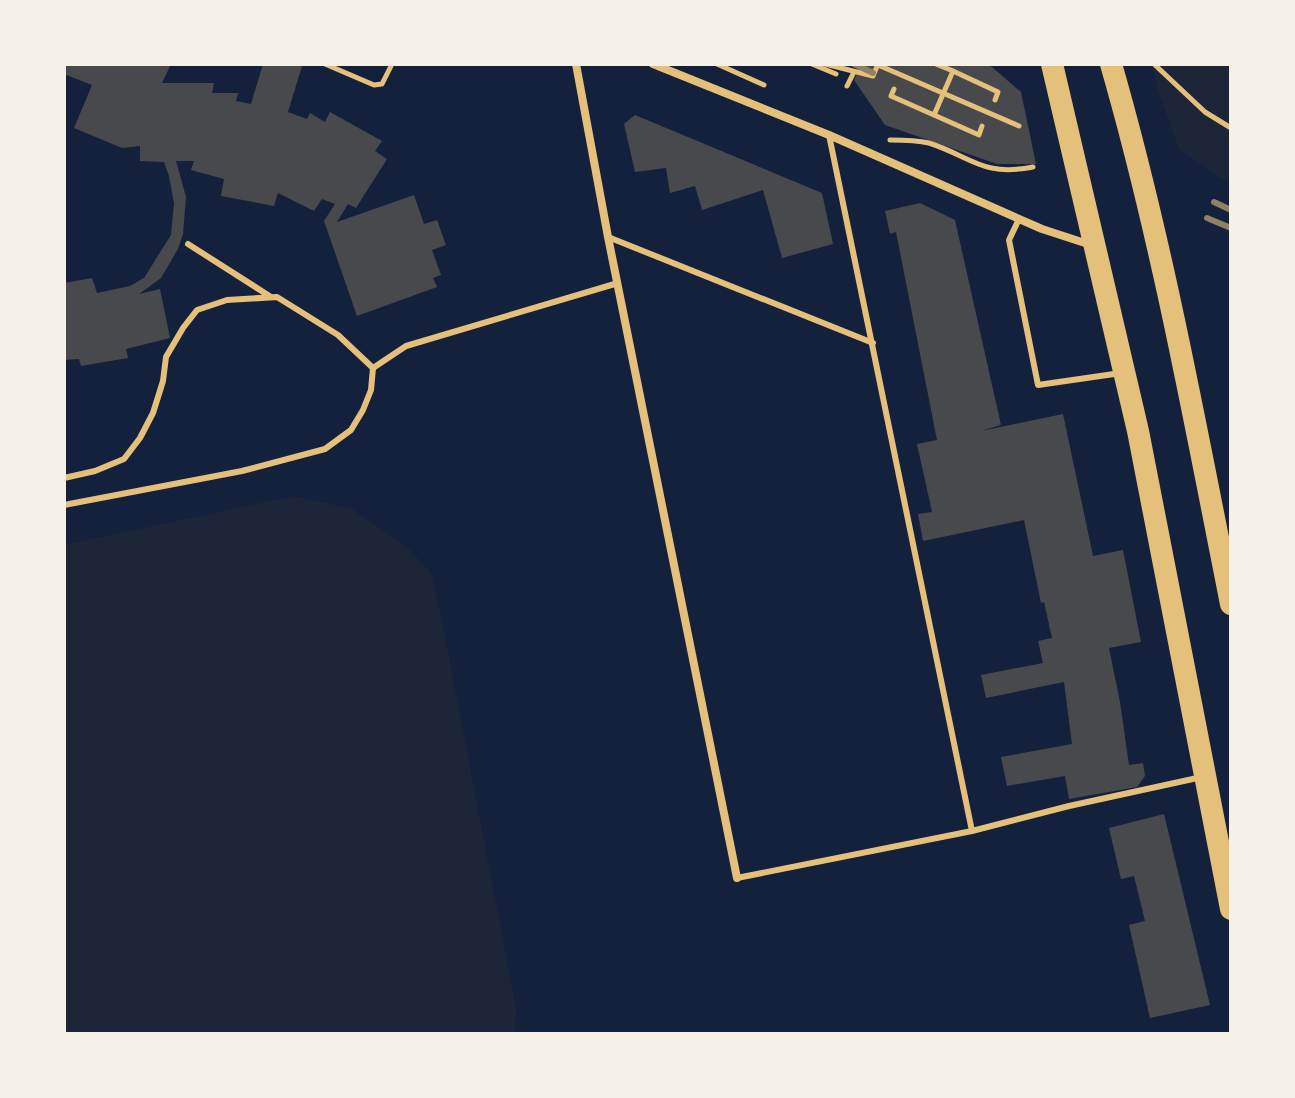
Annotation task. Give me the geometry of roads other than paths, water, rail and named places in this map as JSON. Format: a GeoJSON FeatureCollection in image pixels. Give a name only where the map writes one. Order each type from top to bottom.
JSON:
{"type":"FeatureCollection","features":[{"type":"Feature","properties":{"kind":"highway"},"geometry":{"type":"LineString","coordinates":[[1052,64],[1125,372],[1231,909]]}},
{"type":"Feature","properties":{"kind":"highway"},"geometry":{"type":"LineString","coordinates":[[1111,64],[1156,237],[1231,604]]}},
{"type":"Feature","properties":{"kind":"street"},"geometry":{"type":"LineString","coordinates":[[576,64],[737,878]]}},
{"type":"Feature","properties":{"kind":"street"},"geometry":{"type":"LineString","coordinates":[[653,64],[829,135],[1042,229],[1096,247]]}},
{"type":"Feature","properties":{"kind":"lane"},"geometry":{"type":"LineString","coordinates":[[829,135],[972,831]]}},
{"type":"Feature","properties":{"kind":"lane"},"geometry":{"type":"LineString","coordinates":[[1019,219],[1009,240],[1038,385],[1125,372]]}},
{"type":"Feature","properties":{"kind":"lane"},"geometry":{"type":"LineString","coordinates":[[608,237],[873,343]]}},
{"type":"Feature","properties":{"kind":"lane"},"geometry":{"type":"LineString","coordinates":[[188,244],[271,297]]}},
{"type":"Feature","properties":{"kind":"lane"},"geometry":{"type":"LineString","coordinates":[[373,368],[406,346],[618,283]]}},
{"type":"Feature","properties":{"kind":"lane"},"geometry":{"type":"LineString","coordinates":[[64,478],[95,471],[124,459],[153,413],[163,381],[166,357],[197,310],[227,300],[277,297],[338,335],[373,368]]}},
{"type":"Feature","properties":{"kind":"lane"},"geometry":{"type":"LineString","coordinates":[[64,505],[242,471],[325,449],[351,430],[357,420],[371,390],[373,368]]}},
{"type":"Feature","properties":{"kind":"lane"},"geometry":{"type":"LineString","coordinates":[[737,878],[972,831],[1069,806],[1205,777]]}},
{"type":"Feature","properties":{"kind":"railway"},"geometry":{"type":"LineString","coordinates":[[854,64],[873,73]]}},
{"type":"Feature","properties":{"kind":"railway"},"geometry":{"type":"LineString","coordinates":[[1214,202],[1231,210]]}},
{"type":"Feature","properties":{"kind":"railway"},"geometry":{"type":"LineString","coordinates":[[1207,218],[1231,228]]}}]}
